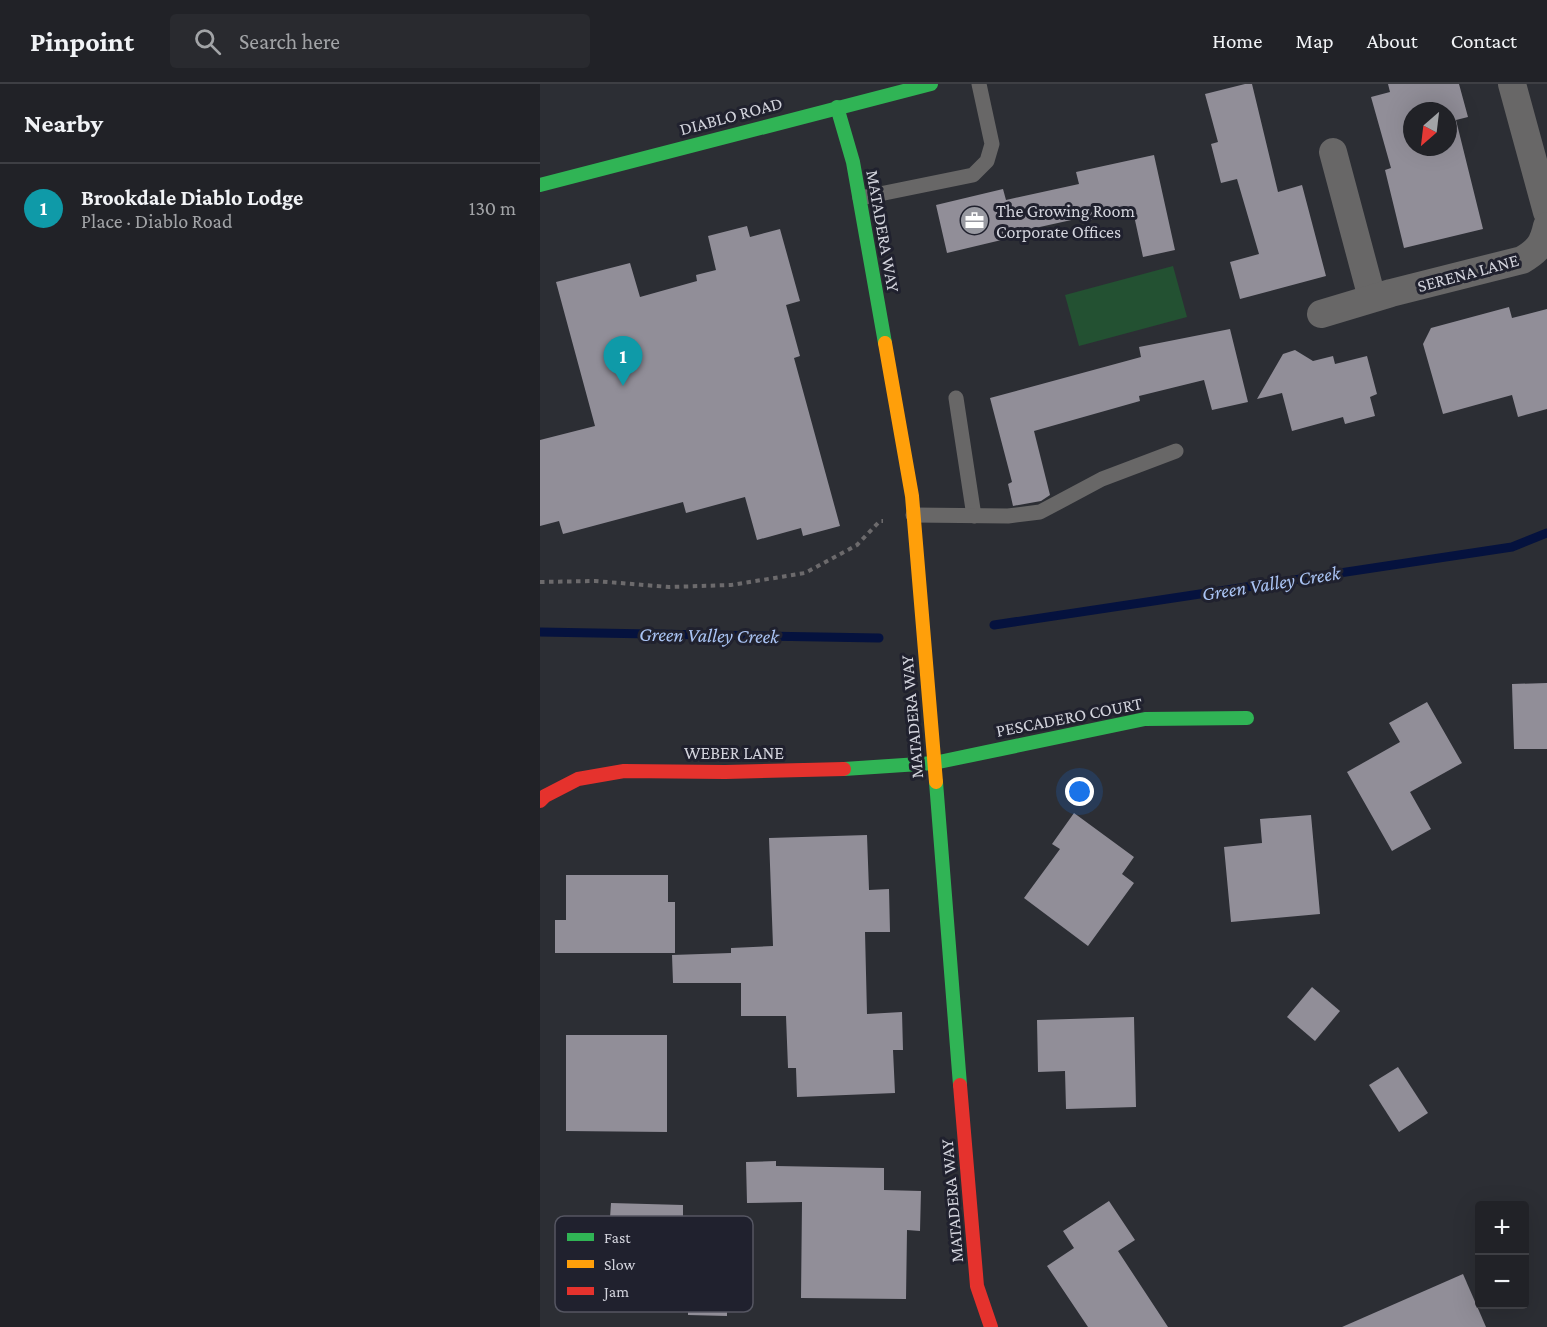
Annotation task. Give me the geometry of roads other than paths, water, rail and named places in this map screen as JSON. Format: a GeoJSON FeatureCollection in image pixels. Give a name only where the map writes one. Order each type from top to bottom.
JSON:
{"type":"FeatureCollection","features":[{"type":"Feature","properties":{"kind":"street","name":"DIABLO ROAD"},"geometry":{"type":"LineString","coordinates":[[540,185],[931,84]]}},
{"type":"Feature","properties":{"kind":"street"},"geometry":{"type":"LineString","coordinates":[[1512,84],[1547,212]]}},
{"type":"Feature","properties":{"kind":"street","name":"MATADERA WAY"},"geometry":{"type":"LineString","coordinates":[[837,107],[853,162],[860,198],[912,496],[977,1287],[991,1327]]}},
{"type":"Feature","properties":{"kind":"street"},"geometry":{"type":"LineString","coordinates":[[1333,152],[1372,298]]}},
{"type":"Feature","properties":{"kind":"street","name":"SERENA LANE"},"geometry":{"type":"LineString","coordinates":[[1321,314],[1372,298],[1522,260],[1539,248],[1545,238],[1547,226]]}},
{"type":"Feature","properties":{"kind":"street","name":"PESCADERO COURT"},"geometry":{"type":"LineString","coordinates":[[934,763],[1145,719],[1247,718]]}},
{"type":"Feature","properties":{"kind":"street","name":"WEBER LANE"},"geometry":{"type":"LineString","coordinates":[[540,801],[544,796],[578,779],[624,771],[831,770],[934,763]]}},
{"type":"Feature","properties":{"kind":"lane"},"geometry":{"type":"LineString","coordinates":[[860,198],[973,174],[987,161],[992,144],[979,84]]}},
{"type":"Feature","properties":{"kind":"lane"},"geometry":{"type":"LineString","coordinates":[[956,398],[974,516]]}},
{"type":"Feature","properties":{"kind":"lane"},"geometry":{"type":"LineString","coordinates":[[913,515],[1008,516],[1040,513],[1101,479],[1176,451]]}},
{"type":"Feature","properties":{"kind":"waterway","name":"Green Valley Creek"},"geometry":{"type":"LineString","coordinates":[[994,625],[1512,547],[1547,533]]}},
{"type":"Feature","properties":{"kind":"waterway","name":"Green Valley Creek"},"geometry":{"type":"LineString","coordinates":[[540,632],[879,638]]}},
{"type":"Feature","properties":{"kind":"place","name":"The Growing Room Corporate Offices"},"geometry":{"type":"Point","coordinates":[975,221]}},
{"type":"Feature","properties":{"kind":"place","name":"Brookdale Diablo Lodge"},"geometry":{"type":"Point","coordinates":[623,386]}}]}
